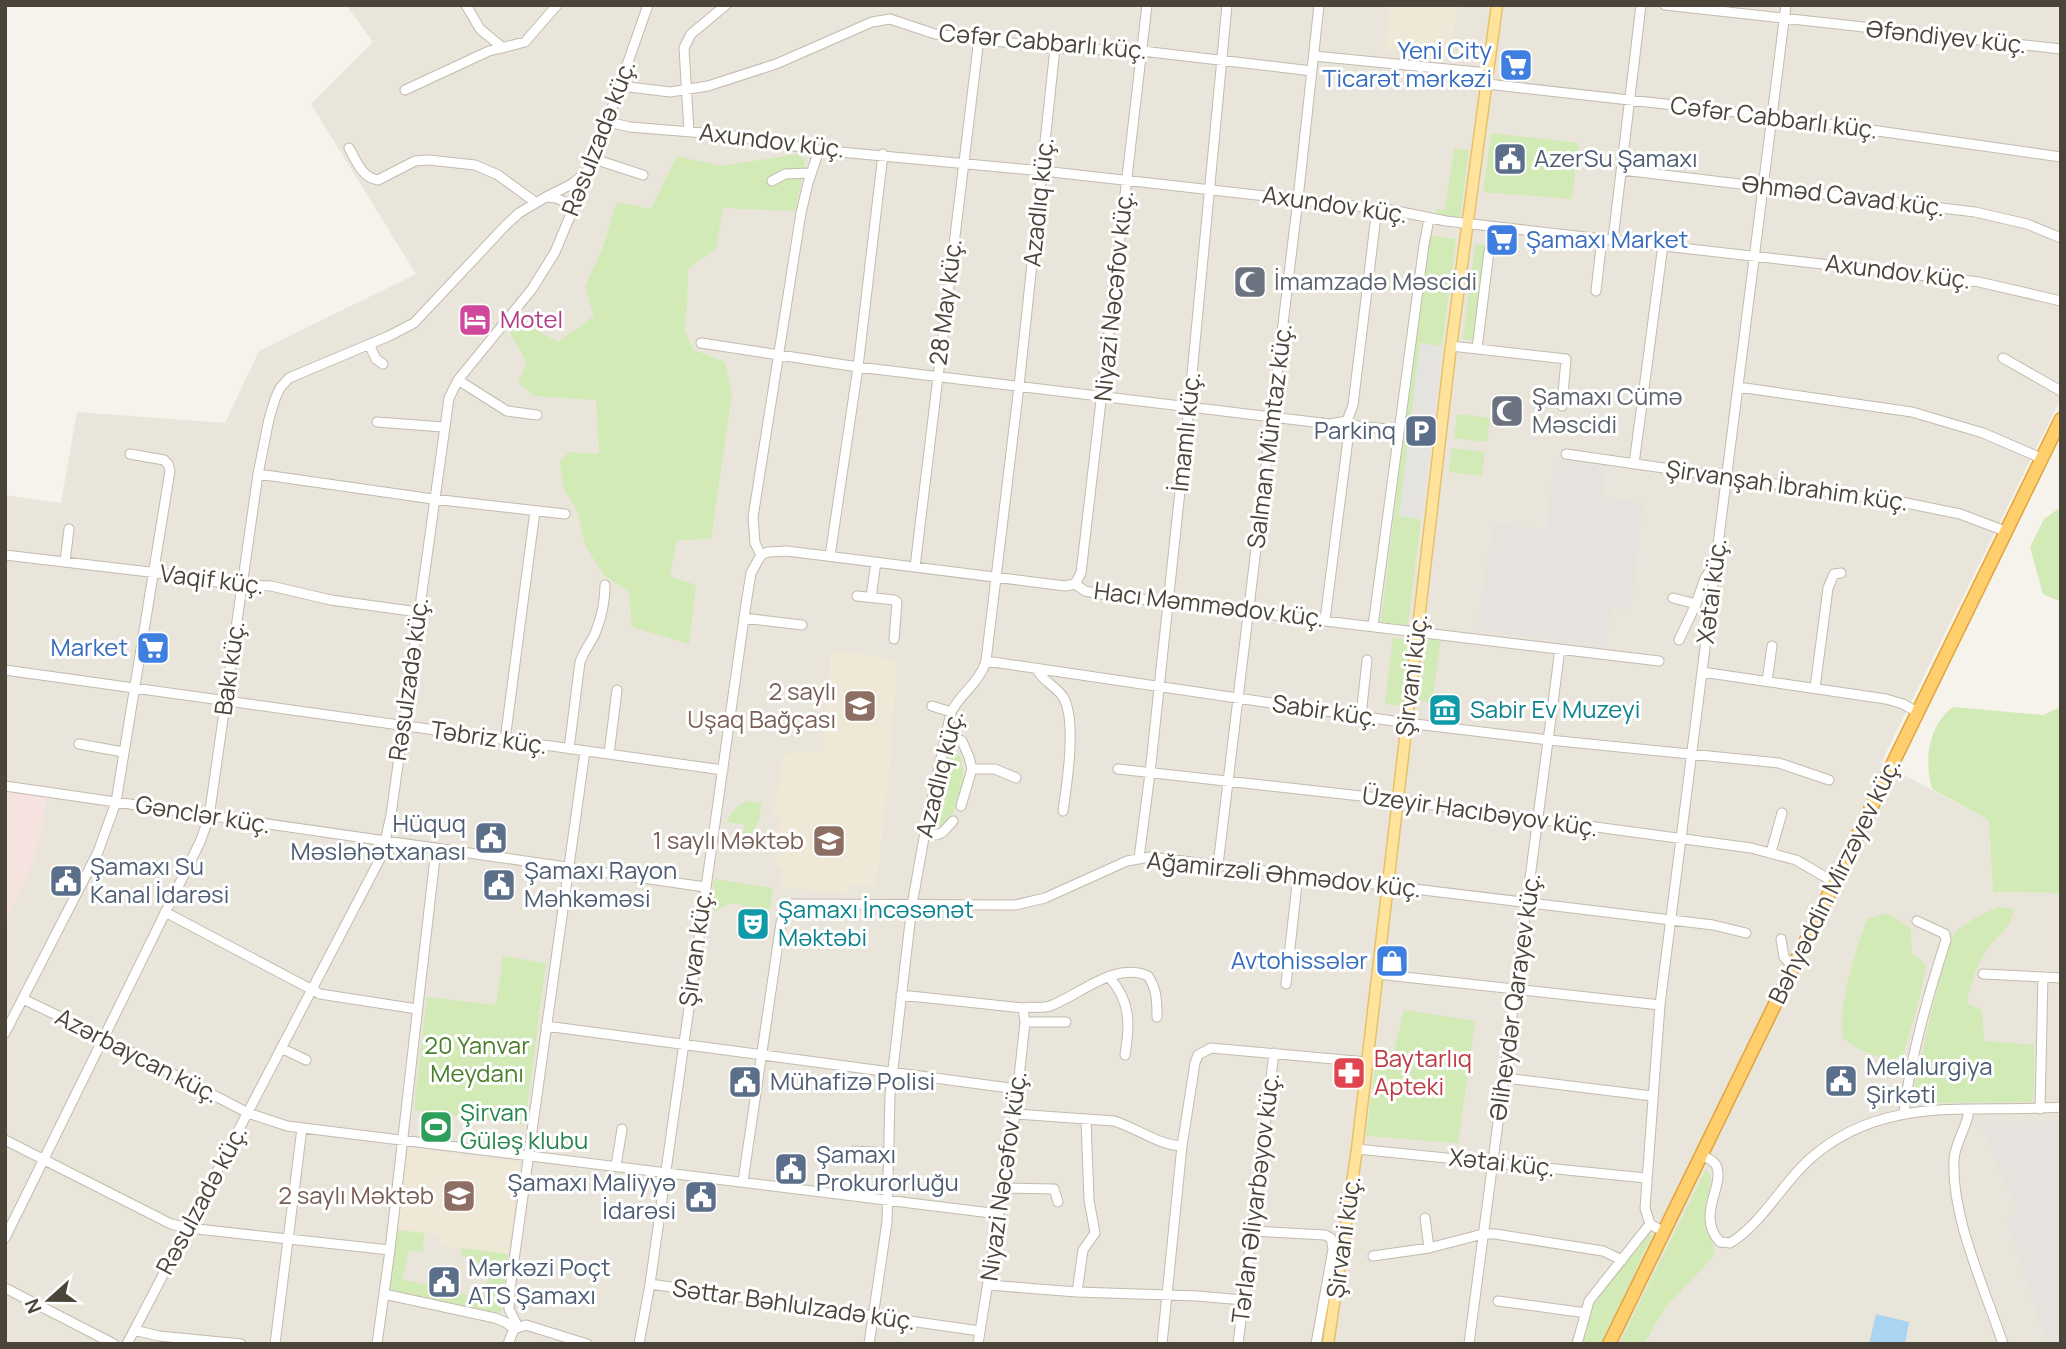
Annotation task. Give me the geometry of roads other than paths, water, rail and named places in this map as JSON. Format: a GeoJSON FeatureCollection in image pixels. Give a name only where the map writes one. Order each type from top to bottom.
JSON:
{"type":"FeatureCollection","features":[{"type":"Feature","properties":{"kind":"highway","name":"Bəhyəddin Mirzəyev küç."},"geometry":{"type":"LineString","coordinates":[[1609,1344],[2061,419]]}},
{"type":"Feature","properties":{"kind":"main road","name":"Şirvani küç."},"geometry":{"type":"LineString","coordinates":[[1328,1344],[1357,1149],[1451,346],[1497,5]]}},
{"type":"Feature","properties":{"kind":"street"},"geometry":{"type":"LineString","coordinates":[[466,5],[480,29],[503,48]]}},
{"type":"Feature","properties":{"kind":"street"},"geometry":{"type":"LineString","coordinates":[[405,90],[479,55],[525,42],[557,5]]}},
{"type":"Feature","properties":{"kind":"street","name":"Rəsulzadə küç."},"geometry":{"type":"LineString","coordinates":[[127,1344],[378,863],[386,842],[449,398],[458,380],[545,269],[593,163],[648,5]]}},
{"type":"Feature","properties":{"kind":"street"},"geometry":{"type":"LineString","coordinates":[[689,131],[688,91],[683,58],[687,40],[699,26],[726,5]]}},
{"type":"Feature","properties":{"kind":"street","name":"Niyazi Nəcəfov küç."},"geometry":{"type":"LineString","coordinates":[[1074,584],[1081,573],[1147,5]]}},
{"type":"Feature","properties":{"kind":"street","name":"İmamlı küç."},"geometry":{"type":"LineString","coordinates":[[1139,858],[1189,406],[1227,5]]}},
{"type":"Feature","properties":{"kind":"street","name":"Salman Mümtaz küç."},"geometry":{"type":"LineString","coordinates":[[1218,865],[1250,612],[1318,5]]}},
{"type":"Feature","properties":{"kind":"street"},"geometry":{"type":"LineString","coordinates":[[1613,239],[1641,5]]}},
{"type":"Feature","properties":{"kind":"street","name":"Əfəndiyev küç."},"geometry":{"type":"LineString","coordinates":[[1665,5],[2061,49]]}},
{"type":"Feature","properties":{"kind":"street","name":"Xətai küç."},"geometry":{"type":"LineString","coordinates":[[1650,1224],[1645,1208],[1646,1178],[1660,1005],[1786,5]]}},
{"type":"Feature","properties":{"kind":"street","name":"Cəfər Cabbarlı küç."},"geometry":{"type":"LineString","coordinates":[[621,86],[657,92],[688,91],[732,80],[882,20],[896,20],[935,34],[1055,48],[1142,51],[1312,71]]}},
{"type":"Feature","properties":{"kind":"street","name":"28 May küç."},"geometry":{"type":"LineString","coordinates":[[915,567],[979,38]]}},
{"type":"Feature","properties":{"kind":"street","name":"Azadlıq küç."},"geometry":{"type":"LineString","coordinates":[[869,1344],[889,1199],[892,1072],[912,905],[951,712],[961,695],[980,677],[986,661],[998,577],[1055,48]]}},
{"type":"Feature","properties":{"kind":"street","name":"Cəfər Cabbarlı küç."},"geometry":{"type":"LineString","coordinates":[[1314,56],[2061,157]]}},
{"type":"Feature","properties":{"kind":"street","name":"Axundov küç."},"geometry":{"type":"LineString","coordinates":[[608,122],[630,127],[728,135],[819,150],[962,162],[1377,208],[1469,224],[1979,282],[2061,301]]}},
{"type":"Feature","properties":{"kind":"street"},"geometry":{"type":"LineString","coordinates":[[349,148],[367,177],[372,180],[415,161],[475,165],[498,175],[535,202]]}},
{"type":"Feature","properties":{"kind":"street"},"geometry":{"type":"LineString","coordinates":[[761,555],[755,543],[753,517],[801,213],[810,173],[819,150]]}},
{"type":"Feature","properties":{"kind":"street"},"geometry":{"type":"LineString","coordinates":[[830,556],[858,368],[883,154]]}},
{"type":"Feature","properties":{"kind":"street"},"geometry":{"type":"LineString","coordinates":[[593,163],[643,175]]}},
{"type":"Feature","properties":{"kind":"street","name":"Bakı küç."},"geometry":{"type":"LineString","coordinates":[[5,1238],[200,842],[208,817],[258,474],[275,399],[284,384],[296,373],[414,323],[505,226],[535,202],[572,184],[593,163]]}},
{"type":"Feature","properties":{"kind":"street","name":"Əhməd Cavad küç."},"geometry":{"type":"LineString","coordinates":[[1622,170],[1975,212],[2026,224],[2061,238]]}},
{"type":"Feature","properties":{"kind":"street"},"geometry":{"type":"LineString","coordinates":[[772,181],[785,174],[810,173]]}},
{"type":"Feature","properties":{"kind":"street"},"geometry":{"type":"LineString","coordinates":[[546,197],[556,198],[574,206]]}},
{"type":"Feature","properties":{"kind":"street"},"geometry":{"type":"LineString","coordinates":[[1325,620],[1348,439],[1347,421],[1353,405],[1377,208]]}},
{"type":"Feature","properties":{"kind":"street"},"geometry":{"type":"LineString","coordinates":[[1373,626],[1423,245],[1429,219]]}},
{"type":"Feature","properties":{"kind":"street"},"geometry":{"type":"LineString","coordinates":[[1596,291],[1601,237]]}},
{"type":"Feature","properties":{"kind":"street"},"geometry":{"type":"LineString","coordinates":[[1634,464],[1663,245]]}},
{"type":"Feature","properties":{"kind":"street"},"geometry":{"type":"LineString","coordinates":[[1477,349],[1489,251]]}},
{"type":"Feature","properties":{"kind":"street"},"geometry":{"type":"LineString","coordinates":[[701,343],[858,368],[1330,424],[1347,421],[1357,426],[1399,430]]}},
{"type":"Feature","properties":{"kind":"street"},"geometry":{"type":"LineString","coordinates":[[369,344],[372,354],[383,364]]}},
{"type":"Feature","properties":{"kind":"street"},"geometry":{"type":"LineString","coordinates":[[1451,346],[1566,359],[1562,406]]}},
{"type":"Feature","properties":{"kind":"street"},"geometry":{"type":"LineString","coordinates":[[2003,358],[2061,391]]}},
{"type":"Feature","properties":{"kind":"street"},"geometry":{"type":"LineString","coordinates":[[458,380],[507,411],[537,415]]}},
{"type":"Feature","properties":{"kind":"street"},"geometry":{"type":"LineString","coordinates":[[1738,387],[1912,412],[1983,433],[2041,458]]}},
{"type":"Feature","properties":{"kind":"street"},"geometry":{"type":"LineString","coordinates":[[377,422],[443,427]]}},
{"type":"Feature","properties":{"kind":"street"},"geometry":{"type":"LineString","coordinates":[[5,1033],[98,852],[116,802],[170,471],[164,460],[130,454]]}},
{"type":"Feature","properties":{"kind":"street","name":"Şirvanşah İbrahim küç."},"geometry":{"type":"LineString","coordinates":[[1566,454],[1900,502],[1960,514],[2005,531]]}},
{"type":"Feature","properties":{"kind":"street"},"geometry":{"type":"LineString","coordinates":[[258,474],[433,499],[565,514]]}},
{"type":"Feature","properties":{"kind":"street"},"geometry":{"type":"LineString","coordinates":[[505,740],[535,511]]}},
{"type":"Feature","properties":{"kind":"street"},"geometry":{"type":"LineString","coordinates":[[65,562],[69,529]]}},
{"type":"Feature","properties":{"kind":"street","name":"Hacı Məmmədov küç."},"geometry":{"type":"LineString","coordinates":[[761,555],[787,551],[1065,586],[1074,584],[1085,591],[1095,593],[1659,661]]}},
{"type":"Feature","properties":{"kind":"street","name":"Vaqif küç."},"geometry":{"type":"LineString","coordinates":[[5,555],[241,585],[271,586],[331,600],[418,612]]}},
{"type":"Feature","properties":{"kind":"street","name":"Şirvan küç."},"geometry":{"type":"LineString","coordinates":[[639,1344],[650,1284],[744,618],[751,573],[761,555]]}},
{"type":"Feature","properties":{"kind":"street"},"geometry":{"type":"LineString","coordinates":[[871,597],[876,562]]}},
{"type":"Feature","properties":{"kind":"street"},"geometry":{"type":"LineString","coordinates":[[1679,640],[1705,578],[1710,571],[1715,571]]}},
{"type":"Feature","properties":{"kind":"street"},"geometry":{"type":"LineString","coordinates":[[1815,688],[1828,589],[1834,574],[1841,573]]}},
{"type":"Feature","properties":{"kind":"street"},"geometry":{"type":"LineString","coordinates":[[569,749],[580,662],[599,622],[605,586]]}},
{"type":"Feature","properties":{"kind":"street"},"geometry":{"type":"LineString","coordinates":[[858,596],[897,603],[894,639]]}},
{"type":"Feature","properties":{"kind":"street"},"geometry":{"type":"LineString","coordinates":[[1673,598],[1696,604]]}},
{"type":"Feature","properties":{"kind":"street"},"geometry":{"type":"LineString","coordinates":[[744,618],[802,625]]}},
{"type":"Feature","properties":{"kind":"street"},"geometry":{"type":"LineString","coordinates":[[1767,681],[1772,646]]}},
{"type":"Feature","properties":{"kind":"street","name":"Əliheydər Qarayev küç."},"geometry":{"type":"LineString","coordinates":[[1469,1344],[1560,649]]}},
{"type":"Feature","properties":{"kind":"street"},"geometry":{"type":"LineString","coordinates":[[1361,716],[1367,660]]}},
{"type":"Feature","properties":{"kind":"street","name":"Sabir küç."},"geometry":{"type":"LineString","coordinates":[[986,661],[1406,723],[1779,763],[1829,780]]}},
{"type":"Feature","properties":{"kind":"street"},"geometry":{"type":"LineString","coordinates":[[1037,669],[1040,676],[1062,696],[1068,706],[1069,775],[1063,811]]}},
{"type":"Feature","properties":{"kind":"street","name":"Təbriz küç."},"geometry":{"type":"LineString","coordinates":[[5,670],[723,770]]}},
{"type":"Feature","properties":{"kind":"street"},"geometry":{"type":"LineString","coordinates":[[1702,673],[1886,699],[1917,712]]}},
{"type":"Feature","properties":{"kind":"street"},"geometry":{"type":"LineString","coordinates":[[608,754],[617,690]]}},
{"type":"Feature","properties":{"kind":"street"},"geometry":{"type":"LineString","coordinates":[[932,706],[951,712]]}},
{"type":"Feature","properties":{"kind":"street"},"geometry":{"type":"LineString","coordinates":[[945,734],[962,741],[972,769],[961,806]]}},
{"type":"Feature","properties":{"kind":"street"},"geometry":{"type":"LineString","coordinates":[[79,744],[124,752]]}},
{"type":"Feature","properties":{"kind":"street"},"geometry":{"type":"LineString","coordinates":[[508,1344],[516,1328],[509,1299],[585,751]]}},
{"type":"Feature","properties":{"kind":"street"},"geometry":{"type":"LineString","coordinates":[[972,769],[995,769],[1016,778]]}},
{"type":"Feature","properties":{"kind":"street","name":"Üzeyir Hacıbəyov küç."},"geometry":{"type":"LineString","coordinates":[[1118,769],[1397,800],[1771,852],[1796,860],[1834,882]]}},
{"type":"Feature","properties":{"kind":"street","name":"Gənclər küç."},"geometry":{"type":"LineString","coordinates":[[5,786],[705,887]]}},
{"type":"Feature","properties":{"kind":"street"},"geometry":{"type":"LineString","coordinates":[[1771,852],[1783,813]]}},
{"type":"Feature","properties":{"kind":"street"},"geometry":{"type":"LineString","coordinates":[[925,832],[936,835],[943,832],[953,821]]}},
{"type":"Feature","properties":{"kind":"street"},"geometry":{"type":"LineString","coordinates":[[377,1344],[436,849]]}},
{"type":"Feature","properties":{"kind":"street","name":"Ağamirzəli Əhmədov küç."},"geometry":{"type":"LineString","coordinates":[[762,1055],[781,923],[787,907],[810,903],[1026,904],[1139,858],[1218,865],[1721,926],[1746,933]]}},
{"type":"Feature","properties":{"kind":"street"},"geometry":{"type":"LineString","coordinates":[[1286,984],[1298,875]]}},
{"type":"Feature","properties":{"kind":"street"},"geometry":{"type":"LineString","coordinates":[[165,912],[312,991],[337,998],[417,1009]]}},
{"type":"Feature","properties":{"kind":"street"},"geometry":{"type":"LineString","coordinates":[[1904,1112],[1911,1068],[1946,940],[1945,934],[1917,921]]}},
{"type":"Feature","properties":{"kind":"street"},"geometry":{"type":"LineString","coordinates":[[1781,939],[1784,957],[1793,967]]}},
{"type":"Feature","properties":{"kind":"street"},"geometry":{"type":"LineString","coordinates":[[901,995],[1023,1008],[1051,1006],[1109,977],[1133,972],[1148,976],[1156,991],[1157,1017]]}},
{"type":"Feature","properties":{"kind":"street"},"geometry":{"type":"LineString","coordinates":[[1377,974],[1660,1005]]}},
{"type":"Feature","properties":{"kind":"street"},"geometry":{"type":"LineString","coordinates":[[1983,974],[2061,978]]}},
{"type":"Feature","properties":{"kind":"street"},"geometry":{"type":"LineString","coordinates":[[1109,977],[1119,988],[1129,1015],[1125,1055]]}},
{"type":"Feature","properties":{"kind":"street"},"geometry":{"type":"LineString","coordinates":[[2040,1109],[2043,977]]}},
{"type":"Feature","properties":{"kind":"street","name":"Azərbaycan küç."},"geometry":{"type":"LineString","coordinates":[[23,999],[248,1113],[276,1123],[999,1213]]}},
{"type":"Feature","properties":{"kind":"street","name":"Niyazi Nəcəfov küç."},"geometry":{"type":"LineString","coordinates":[[978,1344],[1015,1114],[1025,1022],[1023,1008]]}},
{"type":"Feature","properties":{"kind":"street"},"geometry":{"type":"LineString","coordinates":[[1025,1022],[1066,1022]]}},
{"type":"Feature","properties":{"kind":"street"},"geometry":{"type":"LineString","coordinates":[[546,1026],[1017,1089]]}},
{"type":"Feature","properties":{"kind":"street"},"geometry":{"type":"LineString","coordinates":[[281,1048],[306,1060]]}},
{"type":"Feature","properties":{"kind":"street"},"geometry":{"type":"LineString","coordinates":[[1162,1344],[1182,1146],[1198,1055],[1211,1048],[1367,1062]]}},
{"type":"Feature","properties":{"kind":"street","name":"Tərlan Əliyarbəyov küç."},"geometry":{"type":"LineString","coordinates":[[1238,1344],[1274,1053]]}},
{"type":"Feature","properties":{"kind":"street"},"geometry":{"type":"LineString","coordinates":[[743,1181],[762,1055]]}},
{"type":"Feature","properties":{"kind":"street"},"geometry":{"type":"LineString","coordinates":[[1505,1079],[1652,1096]]}},
{"type":"Feature","properties":{"kind":"street"},"geometry":{"type":"LineString","coordinates":[[1702,1155],[1717,1167],[1710,1211],[1713,1232],[1720,1242],[1730,1243],[1749,1227],[1801,1167],[1819,1151],[1860,1127],[1904,1112],[2061,1107]]}},
{"type":"Feature","properties":{"kind":"street"},"geometry":{"type":"LineString","coordinates":[[1969,1109],[1968,1118],[1956,1145],[1954,1175],[1963,1226],[2004,1344]]}},
{"type":"Feature","properties":{"kind":"street"},"geometry":{"type":"LineString","coordinates":[[1015,1114],[1114,1121],[1162,1142],[1182,1146]]}},
{"type":"Feature","properties":{"kind":"street"},"geometry":{"type":"LineString","coordinates":[[1077,1292],[1083,1250],[1095,1233],[1089,1200],[1086,1119]]}},
{"type":"Feature","properties":{"kind":"street"},"geometry":{"type":"LineString","coordinates":[[275,1344],[302,1128]]}},
{"type":"Feature","properties":{"kind":"street"},"geometry":{"type":"LineString","coordinates":[[616,1166],[622,1129]]}},
{"type":"Feature","properties":{"kind":"street"},"geometry":{"type":"LineString","coordinates":[[5,1140],[162,1220],[188,1228],[390,1250]]}},
{"type":"Feature","properties":{"kind":"street","name":"Xətai küç."},"geometry":{"type":"LineString","coordinates":[[1357,1149],[1646,1178]]}},
{"type":"Feature","properties":{"kind":"street"},"geometry":{"type":"LineString","coordinates":[[854,1151],[889,1153]]}},
{"type":"Feature","properties":{"kind":"street"},"geometry":{"type":"LineString","coordinates":[[1003,1188],[1054,1189],[1058,1202]]}},
{"type":"Feature","properties":{"kind":"street"},"geometry":{"type":"LineString","coordinates":[[1425,1218],[1429,1248]]}},
{"type":"Feature","properties":{"kind":"street"},"geometry":{"type":"LineString","coordinates":[[1577,1344],[1589,1301],[1650,1224],[1664,1232]]}},
{"type":"Feature","properties":{"kind":"street"},"geometry":{"type":"LineString","coordinates":[[1252,1231],[1325,1235],[1331,1238],[1333,1249],[1316,1344]]}},
{"type":"Feature","properties":{"kind":"street"},"geometry":{"type":"LineString","coordinates":[[1373,1256],[1429,1248],[1483,1234],[1508,1235],[1602,1251],[1622,1259]]}},
{"type":"Feature","properties":{"kind":"street","name":"Səttar Bəhlulzadə küç."},"geometry":{"type":"LineString","coordinates":[[650,1284],[980,1331]]}},
{"type":"Feature","properties":{"kind":"street"},"geometry":{"type":"LineString","coordinates":[[988,1285],[1243,1300]]}},
{"type":"Feature","properties":{"kind":"street"},"geometry":{"type":"LineString","coordinates":[[5,1287],[114,1344]]}},
{"type":"Feature","properties":{"kind":"street"},"geometry":{"type":"LineString","coordinates":[[384,1294],[495,1318],[516,1328],[526,1325],[587,1344]]}},
{"type":"Feature","properties":{"kind":"street"},"geometry":{"type":"LineString","coordinates":[[1497,1301],[1586,1313]]}},
{"type":"Feature","properties":{"kind":"street"},"geometry":{"type":"LineString","coordinates":[[134,1330],[167,1338],[241,1344]]}},
{"type":"Feature","properties":{"kind":"water"},"geometry":{"type":"Polygon","coordinates":[[[1876,1314],[1909,1322],[1905,1344],[1869,1344],[1876,1314]]]}},
{"type":"Feature","properties":{"kind":"place","name":"Yeni City Ticarət mərkəzi"},"geometry":{"type":"Point","coordinates":[1516,65]}},
{"type":"Feature","properties":{"kind":"place","name":"AzerSu Şamaxı"},"geometry":{"type":"Point","coordinates":[1510,159]}},
{"type":"Feature","properties":{"kind":"place","name":"Şamaxı Market"},"geometry":{"type":"Point","coordinates":[1502,240]}},
{"type":"Feature","properties":{"kind":"place","name":"İmamzadə Məscidi"},"geometry":{"type":"Point","coordinates":[1250,282]}},
{"type":"Feature","properties":{"kind":"place","name":"Motel"},"geometry":{"type":"Point","coordinates":[475,320]}},
{"type":"Feature","properties":{"kind":"place","name":"Şamaxı Cümə Məscidi"},"geometry":{"type":"Point","coordinates":[1507,411]}},
{"type":"Feature","properties":{"kind":"place","name":"Parkinq"},"geometry":{"type":"Point","coordinates":[1421,431]}},
{"type":"Feature","properties":{"kind":"place","name":"Market"},"geometry":{"type":"Point","coordinates":[153,648]}},
{"type":"Feature","properties":{"kind":"place","name":"2 saylı Uşaq Bağçası"},"geometry":{"type":"Point","coordinates":[860,706]}},
{"type":"Feature","properties":{"kind":"place","name":"Sabir Ev Muzeyi"},"geometry":{"type":"Point","coordinates":[1445,710]}},
{"type":"Feature","properties":{"kind":"place","name":"Hüquq Məsləhətxanası"},"geometry":{"type":"Point","coordinates":[491,838]}},
{"type":"Feature","properties":{"kind":"place","name":"1 saylı Məktəb"},"geometry":{"type":"Point","coordinates":[829,841]}},
{"type":"Feature","properties":{"kind":"place","name":"Şamaxı Su Kanal İdarəsi"},"geometry":{"type":"Point","coordinates":[66,881]}},
{"type":"Feature","properties":{"kind":"place","name":"Şamaxı Rayon Məhkəməsi"},"geometry":{"type":"Point","coordinates":[499,885]}},
{"type":"Feature","properties":{"kind":"place","name":"Şamaxı İncəsənət Məktəbi"},"geometry":{"type":"Point","coordinates":[753,924]}},
{"type":"Feature","properties":{"kind":"place","name":"Avtohissələr"},"geometry":{"type":"Point","coordinates":[1392,961]}},
{"type":"Feature","properties":{"kind":"place","name":"Baytarlıq Apteki"},"geometry":{"type":"Point","coordinates":[1349,1073]}},
{"type":"Feature","properties":{"kind":"place","name":"Melalurgiya Şirkəti"},"geometry":{"type":"Point","coordinates":[1841,1081]}},
{"type":"Feature","properties":{"kind":"place","name":"Mühafizə Polisi"},"geometry":{"type":"Point","coordinates":[745,1082]}},
{"type":"Feature","properties":{"kind":"place","name":"Şirvan Güləş klubu"},"geometry":{"type":"Point","coordinates":[436,1127]}},
{"type":"Feature","properties":{"kind":"place","name":"Şamaxı Prokurorluğu"},"geometry":{"type":"Point","coordinates":[791,1169]}},
{"type":"Feature","properties":{"kind":"place","name":"2 saylı Məktəb"},"geometry":{"type":"Point","coordinates":[459,1196]}},
{"type":"Feature","properties":{"kind":"place","name":"Şamaxı Maliyyə İdarəsi"},"geometry":{"type":"Point","coordinates":[701,1197]}},
{"type":"Feature","properties":{"kind":"place","name":"Mərkəzi Poçt ATS Şamaxı"},"geometry":{"type":"Point","coordinates":[444,1282]}},
{"type":"Feature","properties":{"kind":"park label","name":"20 Yanvar Meydanı"},"geometry":{"type":"Point","coordinates":[477,1060]}}]}
